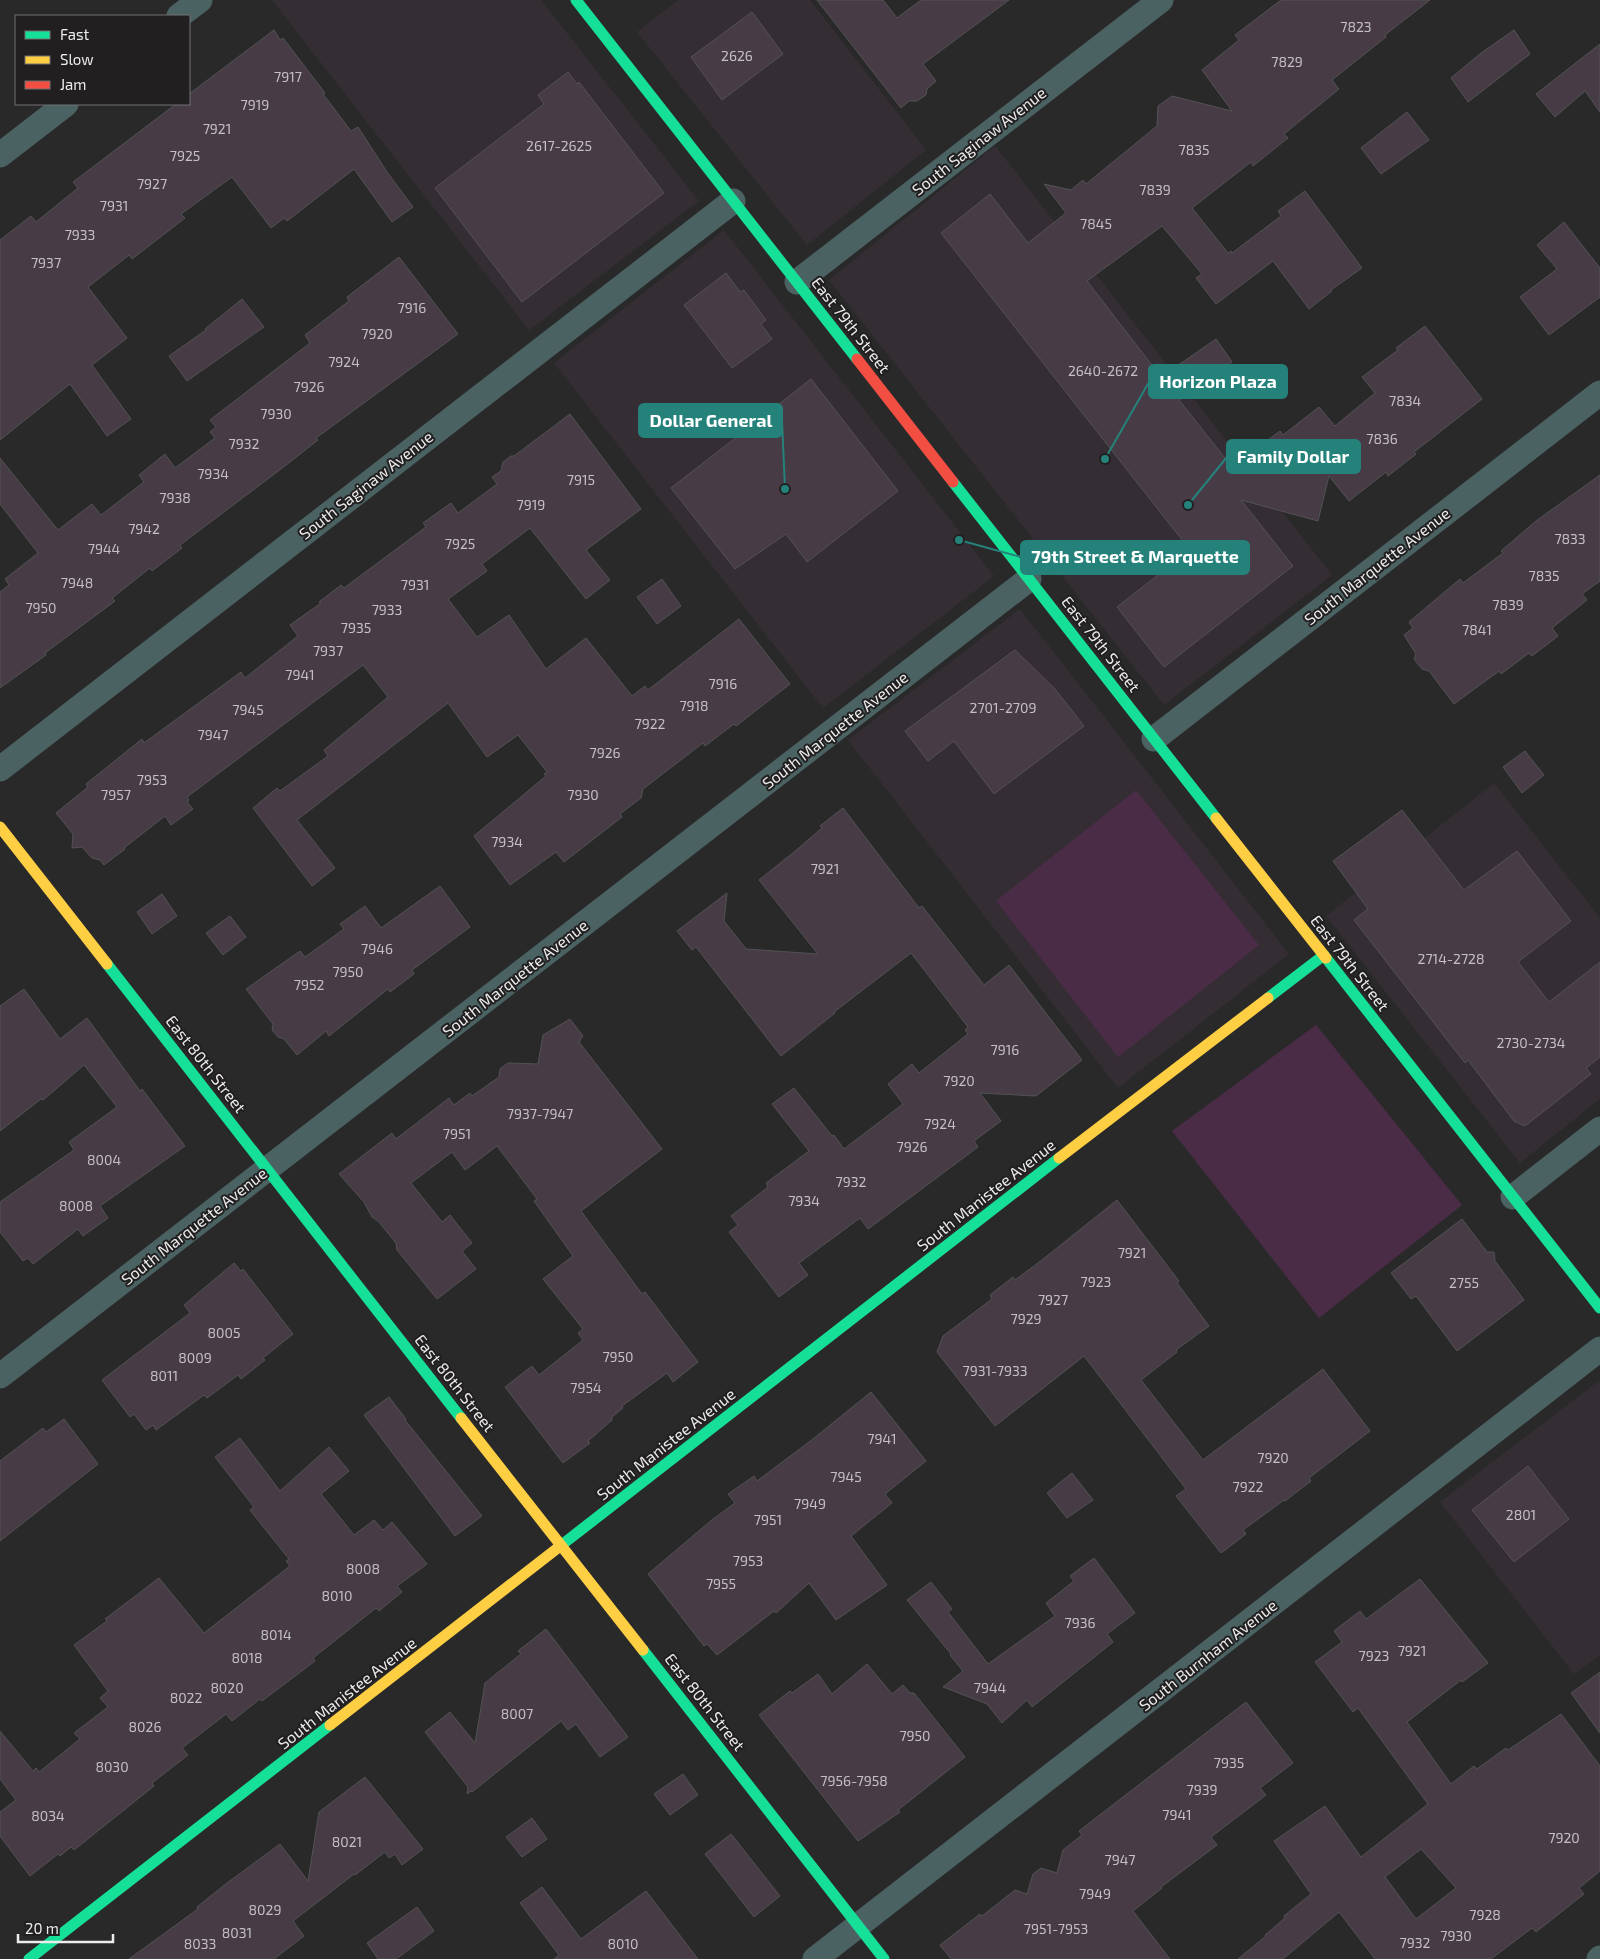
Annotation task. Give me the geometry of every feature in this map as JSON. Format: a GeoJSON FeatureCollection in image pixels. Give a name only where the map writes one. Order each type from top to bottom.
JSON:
{"type":"FeatureCollection","features":[{"type":"Feature","properties":{"kind":"street"},"geometry":{"type":"LineString","coordinates":[[180,15],[200,0]]}},
{"type":"Feature","properties":{"kind":"street","name":"East 79th Street"},"geometry":{"type":"LineString","coordinates":[[576,0],[1600,1308]]}},
{"type":"Feature","properties":{"kind":"street","name":"South Saginaw Avenue"},"geometry":{"type":"LineString","coordinates":[[797,282],[1162,0]]}},
{"type":"Feature","properties":{"kind":"street"},"geometry":{"type":"LineString","coordinates":[[0,155],[65,105]]}},
{"type":"Feature","properties":{"kind":"street","name":"South Saginaw Avenue"},"geometry":{"type":"LineString","coordinates":[[0,769],[733,201]]}},
{"type":"Feature","properties":{"kind":"street","name":"South Marquette Avenue"},"geometry":{"type":"LineString","coordinates":[[1154,739],[1600,393]]}},
{"type":"Feature","properties":{"kind":"street","name":"South Marquette Avenue"},"geometry":{"type":"LineString","coordinates":[[0,1376],[1029,579]]}},
{"type":"Feature","properties":{"kind":"street","name":"East 80th Street"},"geometry":{"type":"LineString","coordinates":[[0,827],[884,1959]]}},
{"type":"Feature","properties":{"kind":"street","name":"South Manistee Avenue"},"geometry":{"type":"LineString","coordinates":[[29,1959],[1130,1103],[1324,955]]}},
{"type":"Feature","properties":{"kind":"street"},"geometry":{"type":"LineString","coordinates":[[1513,1197],[1600,1129]]}},
{"type":"Feature","properties":{"kind":"street","name":"South Burnham Avenue"},"geometry":{"type":"LineString","coordinates":[[815,1959],[1600,1349]]}},
{"type":"Feature","properties":{"kind":"shaded area"},"geometry":{"type":"Polygon","coordinates":[[[272,0],[541,0],[699,201],[529,330],[272,0]]]}},
{"type":"Feature","properties":{"kind":"shaded area"},"geometry":{"type":"Polygon","coordinates":[[[678,0],[810,0],[926,150],[807,245],[637,32],[678,0]]]}},
{"type":"Feature","properties":{"kind":"shaded area"},"geometry":{"type":"Polygon","coordinates":[[[995,146],[1332,575],[1164,705],[829,280],[995,146]]]}},
{"type":"Feature","properties":{"kind":"shaded area"},"geometry":{"type":"Polygon","coordinates":[[[724,230],[994,576],[823,708],[554,363],[724,230]]]}},
{"type":"Feature","properties":{"kind":"shaded area"},"geometry":{"type":"Polygon","coordinates":[[[1020,609],[1289,954],[1118,1088],[848,740],[1020,609]]]}},
{"type":"Feature","properties":{"kind":"shaded area"},"geometry":{"type":"Polygon","coordinates":[[[1494,783],[1600,918],[1600,1099],[1520,1163],[1326,916],[1494,783]]]}},
{"type":"Feature","properties":{"kind":"shaded area"},"geometry":{"type":"Polygon","coordinates":[[[1136,790],[1259,945],[1118,1057],[996,901],[1136,790]]]}},
{"type":"Feature","properties":{"kind":"shaded area"},"geometry":{"type":"Polygon","coordinates":[[[1316,1025],[1462,1205],[1319,1318],[1172,1131],[1316,1025]]]}},
{"type":"Feature","properties":{"kind":"shaded area"},"geometry":{"type":"Polygon","coordinates":[[[1600,1380],[1600,1655],[1574,1674],[1440,1502],[1600,1380]]]}},
{"type":"Feature","properties":{"kind":"building"},"geometry":{"type":"Polygon","coordinates":[[[817,0],[883,0],[897,18],[921,0],[1009,0],[923,64],[936,81],[927,89],[926,95],[917,101],[909,101],[901,108],[817,0]]]}},
{"type":"Feature","properties":{"kind":"building"},"geometry":{"type":"Polygon","coordinates":[[[1281,0],[1430,0],[1332,80],[1339,89],[1284,134],[1288,138],[1253,166],[1251,162],[1192,208],[1228,253],[1231,251],[1232,253],[1281,216],[1278,211],[1305,191],[1362,268],[1331,290],[1309,309],[1273,261],[1216,304],[1196,278],[1202,274],[1162,226],[1087,281],[1161,377],[1216,339],[1232,362],[1179,400],[1232,467],[1280,431],[1283,435],[1319,407],[1335,426],[1375,393],[1362,377],[1398,350],[1396,348],[1425,326],[1482,399],[1414,452],[1416,454],[1388,476],[1386,472],[1349,501],[1329,476],[1318,521],[1241,500],[1293,566],[1164,667],[1117,607],[1190,550],[941,233],[990,194],[1028,243],[1066,213],[1044,184],[1071,190],[1083,180],[1086,184],[1157,126],[1158,106],[1172,96],[1232,111],[1202,70],[1239,40],[1235,35],[1281,0]]]}},
{"type":"Feature","properties":{"kind":"building"},"geometry":{"type":"Polygon","coordinates":[[[752,12],[783,54],[722,100],[691,57],[752,12]]]}},
{"type":"Feature","properties":{"kind":"building"},"geometry":{"type":"Polygon","coordinates":[[[274,30],[280,40],[283,38],[325,93],[323,94],[351,131],[358,127],[387,172],[413,207],[392,222],[354,169],[287,221],[284,218],[271,228],[232,177],[181,214],[185,218],[132,259],[129,255],[88,287],[127,338],[92,365],[131,419],[107,436],[70,384],[0,440],[0,240],[31,216],[36,222],[78,188],[73,182],[175,105],[190,105],[190,93],[274,30]]]}},
{"type":"Feature","properties":{"kind":"building"},"geometry":{"type":"Polygon","coordinates":[[[1514,30],[1530,54],[1468,102],[1451,78],[1481,53],[1514,30]]]}},
{"type":"Feature","properties":{"kind":"building"},"geometry":{"type":"Polygon","coordinates":[[[1600,44],[1600,112],[1585,91],[1555,117],[1536,94],[1600,44]]]}},
{"type":"Feature","properties":{"kind":"building"},"geometry":{"type":"Polygon","coordinates":[[[568,72],[577,84],[579,82],[664,193],[522,302],[435,188],[544,104],[538,95],[568,72]]]}},
{"type":"Feature","properties":{"kind":"building"},"geometry":{"type":"Polygon","coordinates":[[[1407,112],[1429,140],[1381,174],[1361,148],[1407,112]]]}},
{"type":"Feature","properties":{"kind":"building"},"geometry":{"type":"Polygon","coordinates":[[[1564,222],[1600,268],[1600,297],[1549,335],[1520,297],[1557,269],[1537,245],[1564,222]]]}},
{"type":"Feature","properties":{"kind":"building"},"geometry":{"type":"Polygon","coordinates":[[[399,257],[458,334],[316,438],[318,440],[180,545],[182,548],[152,571],[150,568],[112,598],[115,601],[0,688],[0,592],[9,585],[5,579],[38,553],[0,504],[0,458],[58,530],[92,504],[101,515],[144,482],[139,475],[165,454],[175,468],[215,438],[210,432],[216,427],[210,420],[310,343],[305,335],[349,301],[347,297],[399,257]]]}},
{"type":"Feature","properties":{"kind":"building"},"geometry":{"type":"Polygon","coordinates":[[[726,273],[740,292],[744,290],[766,320],[761,324],[772,339],[732,368],[684,305],[726,273]]]}},
{"type":"Feature","properties":{"kind":"building"},"geometry":{"type":"Polygon","coordinates":[[[242,299],[264,327],[187,381],[169,356],[206,330],[242,299]]]}},
{"type":"Feature","properties":{"kind":"building"},"geometry":{"type":"Polygon","coordinates":[[[811,379],[898,491],[807,562],[786,534],[735,569],[671,488],[811,379]]]}},
{"type":"Feature","properties":{"kind":"building"},"geometry":{"type":"Polygon","coordinates":[[[570,414],[641,509],[586,550],[610,580],[586,599],[530,528],[482,564],[487,571],[448,599],[477,637],[509,615],[546,669],[586,638],[632,696],[645,686],[648,690],[739,619],[790,684],[736,726],[734,724],[705,746],[703,743],[643,789],[641,798],[620,814],[622,817],[564,862],[556,852],[510,885],[474,836],[546,776],[544,774],[547,772],[518,735],[487,757],[448,703],[297,820],[335,868],[312,886],[253,808],[277,788],[280,791],[328,756],[324,750],[388,697],[363,665],[187,797],[189,800],[187,802],[193,809],[171,825],[165,816],[104,865],[100,860],[92,858],[82,847],[72,848],[73,834],[56,813],[88,787],[86,784],[142,739],[144,743],[241,672],[245,678],[298,636],[290,625],[321,603],[319,602],[341,585],[344,588],[426,527],[423,523],[451,503],[458,513],[497,484],[492,477],[501,471],[503,462],[514,456],[570,414]]]}},
{"type":"Feature","properties":{"kind":"building"},"geometry":{"type":"Polygon","coordinates":[[[1600,475],[1600,581],[1582,594],[1587,600],[1552,628],[1558,636],[1532,656],[1529,653],[1501,674],[1499,671],[1454,704],[1429,671],[1422,669],[1414,659],[1416,654],[1404,635],[1413,628],[1409,622],[1460,579],[1463,583],[1503,553],[1501,551],[1536,521],[1600,475]]]}},
{"type":"Feature","properties":{"kind":"building"},"geometry":{"type":"Polygon","coordinates":[[[662,579],[681,606],[657,624],[637,597],[662,579]]]}},
{"type":"Feature","properties":{"kind":"building"},"geometry":{"type":"Polygon","coordinates":[[[1015,650],[1055,689],[1084,726],[994,794],[954,741],[928,761],[905,731],[1015,650]]]}},
{"type":"Feature","properties":{"kind":"building"},"geometry":{"type":"Polygon","coordinates":[[[1525,751],[1544,775],[1522,793],[1503,767],[1525,751]]]}},
{"type":"Feature","properties":{"kind":"building"},"geometry":{"type":"Polygon","coordinates":[[[843,808],[919,908],[922,906],[984,985],[1009,965],[1082,1060],[1036,1096],[980,1093],[1001,1121],[974,1141],[978,1147],[868,1229],[860,1218],[799,1263],[808,1275],[779,1297],[729,1232],[738,1225],[731,1216],[768,1187],[766,1183],[809,1151],[772,1104],[794,1088],[844,1149],[903,1104],[888,1084],[912,1064],[919,1073],[968,1034],[965,1030],[968,1027],[911,953],[834,1012],[781,1056],[696,947],[692,950],[677,931],[727,893],[724,921],[746,949],[818,954],[759,880],[822,828],[820,826],[843,808]]]}},
{"type":"Feature","properties":{"kind":"building"},"geometry":{"type":"Polygon","coordinates":[[[1402,810],[1464,890],[1517,851],[1571,921],[1518,962],[1549,1002],[1600,962],[1600,1057],[1586,1068],[1591,1074],[1525,1126],[1514,1121],[1468,1060],[1465,1063],[1354,920],[1368,909],[1333,861],[1402,810]]]}},
{"type":"Feature","properties":{"kind":"building"},"geometry":{"type":"Polygon","coordinates":[[[440,886],[470,927],[412,970],[414,974],[390,992],[388,989],[329,1036],[326,1031],[297,1055],[284,1039],[278,1037],[272,1030],[273,1024],[246,989],[300,951],[305,957],[344,929],[340,924],[365,906],[381,928],[440,886]]]}},
{"type":"Feature","properties":{"kind":"building"},"geometry":{"type":"Polygon","coordinates":[[[162,894],[177,916],[152,934],[137,912],[162,894]]]}},
{"type":"Feature","properties":{"kind":"building"},"geometry":{"type":"Polygon","coordinates":[[[230,916],[246,937],[223,955],[206,933],[230,916]]]}},
{"type":"Feature","properties":{"kind":"building"},"geometry":{"type":"Polygon","coordinates":[[[24,989],[60,1039],[87,1018],[140,1091],[142,1089],[185,1146],[100,1206],[108,1218],[83,1236],[78,1229],[33,1264],[28,1258],[23,1261],[0,1232],[0,1202],[74,1150],[69,1142],[117,1107],[84,1065],[43,1100],[41,1099],[0,1131],[0,1006],[24,989]]]}},
{"type":"Feature","properties":{"kind":"building"},"geometry":{"type":"Polygon","coordinates":[[[570,1019],[583,1036],[579,1042],[662,1149],[581,1211],[642,1294],[645,1292],[698,1362],[673,1382],[667,1373],[622,1406],[623,1408],[612,1417],[612,1420],[588,1441],[590,1443],[563,1463],[505,1387],[532,1366],[539,1375],[583,1340],[578,1333],[583,1329],[543,1279],[573,1256],[534,1201],[537,1199],[497,1146],[465,1170],[452,1152],[411,1183],[442,1222],[450,1215],[472,1243],[462,1251],[476,1269],[437,1299],[397,1250],[396,1243],[378,1221],[372,1217],[364,1202],[339,1174],[392,1133],[396,1139],[449,1098],[454,1105],[470,1093],[472,1096],[499,1077],[500,1069],[508,1063],[538,1064],[543,1035],[570,1019]]]}},
{"type":"Feature","properties":{"kind":"building"},"geometry":{"type":"Polygon","coordinates":[[[1117,1200],[1179,1281],[1177,1283],[1209,1326],[1176,1350],[1177,1352],[1141,1380],[1203,1460],[1323,1369],[1370,1431],[1309,1478],[1311,1481],[1243,1530],[1246,1534],[1221,1553],[1176,1496],[1186,1489],[1084,1356],[995,1426],[937,1352],[943,1336],[992,1299],[990,1295],[1013,1277],[1015,1280],[1042,1260],[1117,1200]]]}},
{"type":"Feature","properties":{"kind":"building"},"geometry":{"type":"Polygon","coordinates":[[[1462,1219],[1487,1252],[1494,1252],[1495,1261],[1524,1300],[1457,1351],[1416,1296],[1411,1299],[1391,1273],[1462,1219]]]}},
{"type":"Feature","properties":{"kind":"building"},"geometry":{"type":"Polygon","coordinates":[[[234,1263],[241,1271],[243,1269],[293,1334],[241,1379],[238,1375],[207,1398],[204,1395],[156,1430],[153,1425],[146,1430],[134,1414],[130,1417],[102,1380],[190,1313],[184,1305],[234,1263]]]}},
{"type":"Feature","properties":{"kind":"building"},"geometry":{"type":"Polygon","coordinates":[[[871,1392],[926,1461],[885,1494],[892,1503],[851,1536],[887,1585],[836,1620],[809,1583],[776,1613],[774,1611],[717,1655],[707,1644],[704,1646],[648,1574],[713,1519],[735,1503],[728,1494],[754,1476],[757,1481],[871,1392]]]}},
{"type":"Feature","properties":{"kind":"building"},"geometry":{"type":"Polygon","coordinates":[[[389,1397],[405,1420],[482,1516],[455,1536],[364,1415],[389,1397]]]}},
{"type":"Feature","properties":{"kind":"building"},"geometry":{"type":"Polygon","coordinates":[[[64,1419],[98,1464],[0,1541],[0,1461],[43,1428],[46,1432],[64,1419]]]}},
{"type":"Feature","properties":{"kind":"building"},"geometry":{"type":"Polygon","coordinates":[[[240,1438],[280,1491],[329,1447],[349,1471],[321,1494],[354,1535],[374,1520],[383,1530],[392,1522],[427,1564],[397,1586],[402,1592],[379,1611],[376,1608],[313,1658],[315,1661],[262,1701],[260,1699],[232,1721],[226,1714],[182,1748],[188,1755],[152,1783],[154,1786],[74,1850],[71,1847],[60,1856],[58,1854],[30,1876],[0,1836],[0,1812],[16,1800],[0,1779],[0,1731],[33,1771],[36,1768],[39,1772],[80,1739],[74,1733],[108,1707],[100,1698],[108,1691],[74,1645],[107,1621],[105,1619],[159,1578],[204,1633],[290,1566],[286,1561],[289,1559],[250,1510],[254,1507],[215,1457],[240,1438]]]}},
{"type":"Feature","properties":{"kind":"building"},"geometry":{"type":"Polygon","coordinates":[[[1528,1466],[1569,1519],[1514,1562],[1472,1510],[1528,1466]]]}},
{"type":"Feature","properties":{"kind":"building"},"geometry":{"type":"Polygon","coordinates":[[[1072,1473],[1093,1500],[1067,1518],[1047,1493],[1072,1473]]]}},
{"type":"Feature","properties":{"kind":"building"},"geometry":{"type":"Polygon","coordinates":[[[1094,1558],[1135,1613],[1107,1634],[1113,1642],[1032,1707],[1027,1700],[1002,1723],[987,1704],[943,1687],[963,1671],[907,1600],[931,1582],[952,1609],[948,1612],[988,1664],[1055,1616],[1046,1603],[1074,1581],[1070,1576],[1094,1558]]]}},
{"type":"Feature","properties":{"kind":"building"},"geometry":{"type":"Polygon","coordinates":[[[1420,1579],[1488,1663],[1462,1682],[1461,1680],[1407,1722],[1451,1784],[1474,1766],[1477,1769],[1506,1748],[1508,1750],[1561,1714],[1600,1766],[1600,1871],[1579,1888],[1584,1894],[1536,1932],[1532,1928],[1491,1959],[1375,1959],[1339,1912],[1283,1959],[1238,1959],[1266,1936],[1285,1918],[1284,1916],[1311,1894],[1274,1841],[1325,1806],[1361,1857],[1428,1804],[1358,1708],[1353,1712],[1315,1662],[1342,1642],[1334,1631],[1360,1611],[1366,1619],[1420,1579]],[[1421,1849],[1385,1877],[1416,1919],[1456,1888],[1421,1849]]]}},
{"type":"Feature","properties":{"kind":"building"},"geometry":{"type":"Polygon","coordinates":[[[546,1629],[628,1737],[600,1757],[576,1724],[568,1730],[561,1721],[467,1794],[468,1787],[425,1732],[450,1712],[475,1743],[485,1683],[521,1654],[518,1651],[546,1629]]]}},
{"type":"Feature","properties":{"kind":"building"},"geometry":{"type":"Polygon","coordinates":[[[867,1664],[892,1694],[903,1685],[910,1693],[914,1693],[965,1757],[898,1810],[900,1812],[858,1841],[759,1715],[790,1691],[792,1693],[818,1674],[832,1694],[867,1664]]]}},
{"type":"Feature","properties":{"kind":"building"},"geometry":{"type":"Polygon","coordinates":[[[1600,1672],[1600,1733],[1571,1693],[1600,1672]]]}},
{"type":"Feature","properties":{"kind":"building"},"geometry":{"type":"Polygon","coordinates":[[[1246,1702],[1293,1763],[1260,1788],[1266,1795],[1211,1837],[1217,1845],[1161,1887],[1133,1911],[1170,1959],[951,1959],[940,1945],[1015,1890],[1027,1894],[1033,1874],[1041,1868],[1057,1873],[1063,1850],[1082,1835],[1079,1831],[1246,1702]]]}},
{"type":"Feature","properties":{"kind":"building"},"geometry":{"type":"Polygon","coordinates":[[[683,1774],[698,1795],[670,1815],[654,1794],[683,1774]]]}},
{"type":"Feature","properties":{"kind":"building"},"geometry":{"type":"Polygon","coordinates":[[[365,1777],[423,1849],[402,1865],[395,1854],[389,1858],[385,1852],[354,1874],[293,1921],[304,1936],[274,1959],[129,1959],[198,1909],[197,1907],[227,1883],[280,1844],[308,1881],[319,1812],[365,1777]]]}},
{"type":"Feature","properties":{"kind":"building"},"geometry":{"type":"Polygon","coordinates":[[[532,1818],[547,1839],[522,1857],[506,1837],[532,1818]]]}},
{"type":"Feature","properties":{"kind":"building"},"geometry":{"type":"Polygon","coordinates":[[[731,1834],[780,1896],[754,1917],[705,1854],[731,1834]]]}},
{"type":"Feature","properties":{"kind":"building"},"geometry":{"type":"Polygon","coordinates":[[[542,1887],[581,1939],[646,1891],[698,1959],[554,1959],[559,1955],[520,1903],[542,1887]]]}},
{"type":"Feature","properties":{"kind":"building"},"geometry":{"type":"Polygon","coordinates":[[[417,1907],[434,1931],[396,1959],[378,1959],[367,1943],[417,1907]]]}},
{"type":"Feature","properties":{"kind":"traffic: fast"},"geometry":{"type":"LineString","coordinates":[[576,0],[857,359]]}},
{"type":"Feature","properties":{"kind":"traffic: fast"},"geometry":{"type":"LineString","coordinates":[[953,482],[1216,818]]}},
{"type":"Feature","properties":{"kind":"traffic: fast"},"geometry":{"type":"LineString","coordinates":[[1268,998],[1324,955]]}},
{"type":"Feature","properties":{"kind":"traffic: fast"},"geometry":{"type":"LineString","coordinates":[[1326,958],[1600,1308]]}},
{"type":"Feature","properties":{"kind":"traffic: fast"},"geometry":{"type":"LineString","coordinates":[[107,964],[461,1418]]}},
{"type":"Feature","properties":{"kind":"traffic: fast"},"geometry":{"type":"LineString","coordinates":[[559,1547],[1059,1158]]}},
{"type":"Feature","properties":{"kind":"traffic: fast"},"geometry":{"type":"LineString","coordinates":[[643,1650],[884,1959]]}},
{"type":"Feature","properties":{"kind":"traffic: fast"},"geometry":{"type":"LineString","coordinates":[[29,1959],[330,1725]]}},
{"type":"Feature","properties":{"kind":"traffic: slow"},"geometry":{"type":"LineString","coordinates":[[1216,818],[1326,958]]}},
{"type":"Feature","properties":{"kind":"traffic: slow"},"geometry":{"type":"LineString","coordinates":[[0,827],[107,964]]}},
{"type":"Feature","properties":{"kind":"traffic: slow"},"geometry":{"type":"LineString","coordinates":[[1059,1158],[1268,998]]}},
{"type":"Feature","properties":{"kind":"traffic: slow"},"geometry":{"type":"LineString","coordinates":[[461,1418],[643,1650]]}},
{"type":"Feature","properties":{"kind":"traffic: slow"},"geometry":{"type":"LineString","coordinates":[[330,1725],[559,1547]]}},
{"type":"Feature","properties":{"kind":"traffic: jam"},"geometry":{"type":"LineString","coordinates":[[857,359],[953,482]]}},
{"type":"Feature","properties":{"kind":"place","name":"Horizon Plaza"},"geometry":{"type":"Point","coordinates":[1105,459]}},
{"type":"Feature","properties":{"kind":"place","name":"Dollar General"},"geometry":{"type":"Point","coordinates":[785,489]}},
{"type":"Feature","properties":{"kind":"place","name":"Family Dollar"},"geometry":{"type":"Point","coordinates":[1188,505]}},
{"type":"Feature","properties":{"kind":"place","name":"79th Street & Marquette"},"geometry":{"type":"Point","coordinates":[959,540]}}]}
